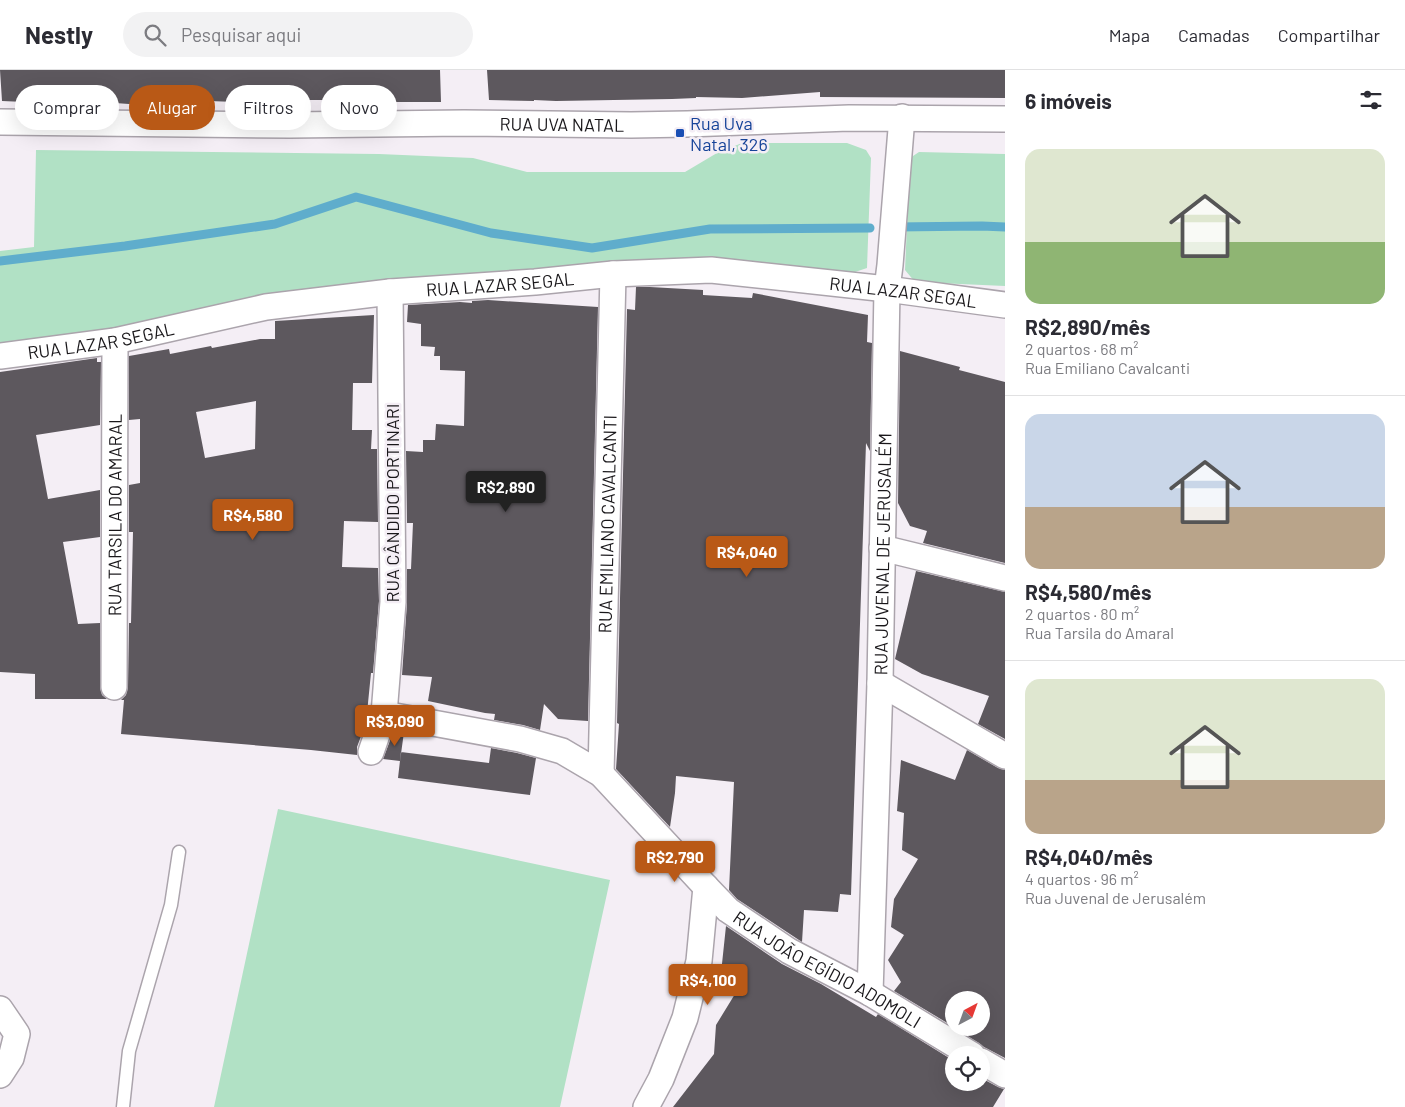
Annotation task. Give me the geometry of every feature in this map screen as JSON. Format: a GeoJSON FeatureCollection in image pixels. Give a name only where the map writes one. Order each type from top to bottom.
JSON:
{"type":"FeatureCollection","features":[{"type":"Feature","properties":{"kind":"street","name":"RUA UVA NATAL"},"geometry":{"type":"LineString","coordinates":[[0,122],[280,125],[640,124],[902,122],[1005,118]]}},
{"type":"Feature","properties":{"kind":"street","name":"RUA JUVENAL DE JERUSALÉM"},"geometry":{"type":"LineString","coordinates":[[870,993],[880,683],[888,277],[902,122]]}},
{"type":"Feature","properties":{"kind":"street","name":"RUA LAZAR SEGAL"},"geometry":{"type":"LineString","coordinates":[[0,356],[115,341],[266,307],[390,292],[535,282],[614,274],[711,270],[888,277],[1005,305]]}},
{"type":"Feature","properties":{"kind":"street","name":"RUA EMILIANO CAVALCANTI"},"geometry":{"type":"LineString","coordinates":[[602,774],[614,274]]}},
{"type":"Feature","properties":{"kind":"street","name":"RUA CÂNDIDO PORTINARI"},"geometry":{"type":"LineString","coordinates":[[371,752],[384,714],[393,602],[390,292]]}},
{"type":"Feature","properties":{"kind":"street","name":"RUA TARSILA DO AMARAL"},"geometry":{"type":"LineString","coordinates":[[114,687],[115,341]]}},
{"type":"Feature","properties":{"kind":"street"},"geometry":{"type":"LineString","coordinates":[[882,548],[1005,578]]}},
{"type":"Feature","properties":{"kind":"street"},"geometry":{"type":"LineString","coordinates":[[880,683],[1005,756]]}},
{"type":"Feature","properties":{"kind":"street","name":"RUA JOÃO EGÍDIO ADOMOLI"},"geometry":{"type":"LineString","coordinates":[[384,714],[520,739],[562,751],[602,774],[728,910],[789,951],[870,993],[957,1046]]}},
{"type":"Feature","properties":{"kind":"street"},"geometry":{"type":"LineString","coordinates":[[646,1107],[661,1079],[685,1018],[699,961],[706,887]]}},
{"type":"Feature","properties":{"kind":"street"},"geometry":{"type":"LineString","coordinates":[[0,1009],[17,1034],[10,1058],[0,1075]]}},
{"type":"Feature","properties":{"kind":"street"},"geometry":{"type":"LineString","coordinates":[[990,1066],[1005,1075]]}},
{"type":"Feature","properties":{"kind":"lane"},"geometry":{"type":"LineString","coordinates":[[123,1107],[129,1051],[172,905],[179,852]]}},
{"type":"Feature","properties":{"kind":"green space"},"geometry":{"type":"Polygon","coordinates":[[[742,143],[847,143],[866,150],[871,158],[867,268],[855,272],[825,273],[636,265],[0,352],[0,251],[34,247],[36,150],[379,154],[473,158],[527,172],[685,172],[717,153],[742,143]]]}},
{"type":"Feature","properties":{"kind":"green space"},"geometry":{"type":"Polygon","coordinates":[[[919,152],[1005,154],[1005,286],[915,282],[905,270],[910,158],[919,152]]]}},
{"type":"Feature","properties":{"kind":"green space"},"geometry":{"type":"Polygon","coordinates":[[[278,809],[610,880],[560,1107],[214,1107],[278,809]]]}},
{"type":"Feature","properties":{"kind":"building"},"geometry":{"type":"Polygon","coordinates":[[[0,70],[440,70],[441,102],[397,102],[397,85],[321,85],[321,100],[311,100],[311,85],[225,85],[225,102],[215,101],[215,85],[129,85],[129,104],[119,103],[119,85],[15,85],[15,102],[2,101],[0,70]]]}},
{"type":"Feature","properties":{"kind":"building"},"geometry":{"type":"Polygon","coordinates":[[[487,70],[1005,70],[1005,98],[820,97],[820,92],[742,98],[696,97],[556,101],[489,100],[487,70]]]}},
{"type":"Feature","properties":{"kind":"building"},"geometry":{"type":"Polygon","coordinates":[[[636,287],[703,290],[703,295],[752,298],[753,293],[868,315],[867,342],[872,343],[870,451],[866,443],[851,895],[840,894],[838,912],[804,910],[802,942],[737,899],[729,890],[734,782],[676,776],[670,827],[616,769],[619,724],[617,723],[627,309],[635,310],[636,287]]]}},
{"type":"Feature","properties":{"kind":"building"},"geometry":{"type":"Polygon","coordinates":[[[488,300],[598,307],[588,721],[558,719],[544,704],[540,730],[494,720],[495,714],[428,701],[432,677],[402,675],[407,603],[407,569],[411,569],[413,523],[407,523],[406,451],[423,452],[423,440],[435,440],[436,424],[464,426],[465,371],[440,370],[440,356],[434,356],[435,347],[421,346],[421,324],[407,322],[408,305],[472,303],[472,301],[488,300]]]}},
{"type":"Feature","properties":{"kind":"building"},"geometry":{"type":"Polygon","coordinates":[[[374,315],[372,383],[353,383],[352,430],[372,430],[371,449],[377,449],[378,522],[344,521],[342,567],[378,568],[379,601],[373,673],[371,673],[366,723],[357,747],[357,755],[121,734],[124,700],[121,700],[126,695],[128,687],[129,623],[131,623],[133,532],[129,532],[129,485],[140,483],[140,419],[129,420],[129,356],[169,349],[170,354],[260,339],[275,339],[275,321],[374,315]],[[256,401],[196,412],[205,458],[255,449],[256,401]]]}},
{"type":"Feature","properties":{"kind":"building"},"geometry":{"type":"Polygon","coordinates":[[[900,351],[960,367],[959,370],[1005,382],[1005,563],[923,543],[927,531],[910,526],[898,503],[900,351]]]}},
{"type":"Feature","properties":{"kind":"building"},"geometry":{"type":"Polygon","coordinates":[[[97,358],[97,362],[101,362],[100,425],[36,435],[48,499],[100,490],[100,537],[63,542],[78,624],[100,623],[100,687],[102,695],[107,699],[35,699],[35,674],[0,672],[0,372],[97,358]]]}},
{"type":"Feature","properties":{"kind":"building"},"geometry":{"type":"Polygon","coordinates":[[[916,571],[1005,592],[1005,739],[978,724],[989,696],[922,674],[895,659],[916,571]]]}},
{"type":"Feature","properties":{"kind":"building"},"geometry":{"type":"Polygon","coordinates":[[[394,730],[404,732],[400,761],[383,759],[394,730]]]}},
{"type":"Feature","properties":{"kind":"building"},"geometry":{"type":"Polygon","coordinates":[[[491,748],[536,758],[530,795],[398,778],[401,752],[489,763],[491,748]]]}},
{"type":"Feature","properties":{"kind":"building"},"geometry":{"type":"Polygon","coordinates":[[[967,750],[1005,770],[1005,1058],[990,1050],[990,1046],[983,1046],[967,1036],[990,1036],[990,991],[945,991],[945,1022],[894,991],[901,982],[888,960],[904,935],[891,927],[894,899],[918,859],[902,850],[904,813],[897,811],[901,760],[955,780],[967,750]]]}},
{"type":"Feature","properties":{"kind":"building"},"geometry":{"type":"Polygon","coordinates":[[[726,926],[782,964],[821,984],[876,1017],[878,1014],[945,1055],[945,1091],[990,1091],[990,1083],[1004,1089],[993,1107],[673,1107],[714,1054],[716,1025],[735,994],[719,992],[726,926]]]}},
{"type":"Feature","properties":{"kind":"waterway"},"geometry":{"type":"LineString","coordinates":[[0,261],[125,246],[275,224],[356,197],[491,233],[592,248],[710,229],[870,228]]}},
{"type":"Feature","properties":{"kind":"waterway"},"geometry":{"type":"LineString","coordinates":[[895,227],[1005,227]]}},
{"type":"Feature","properties":{"kind":"place","name":"Rua Uva Natal, 326"},"geometry":{"type":"Point","coordinates":[680,133]}}]}
